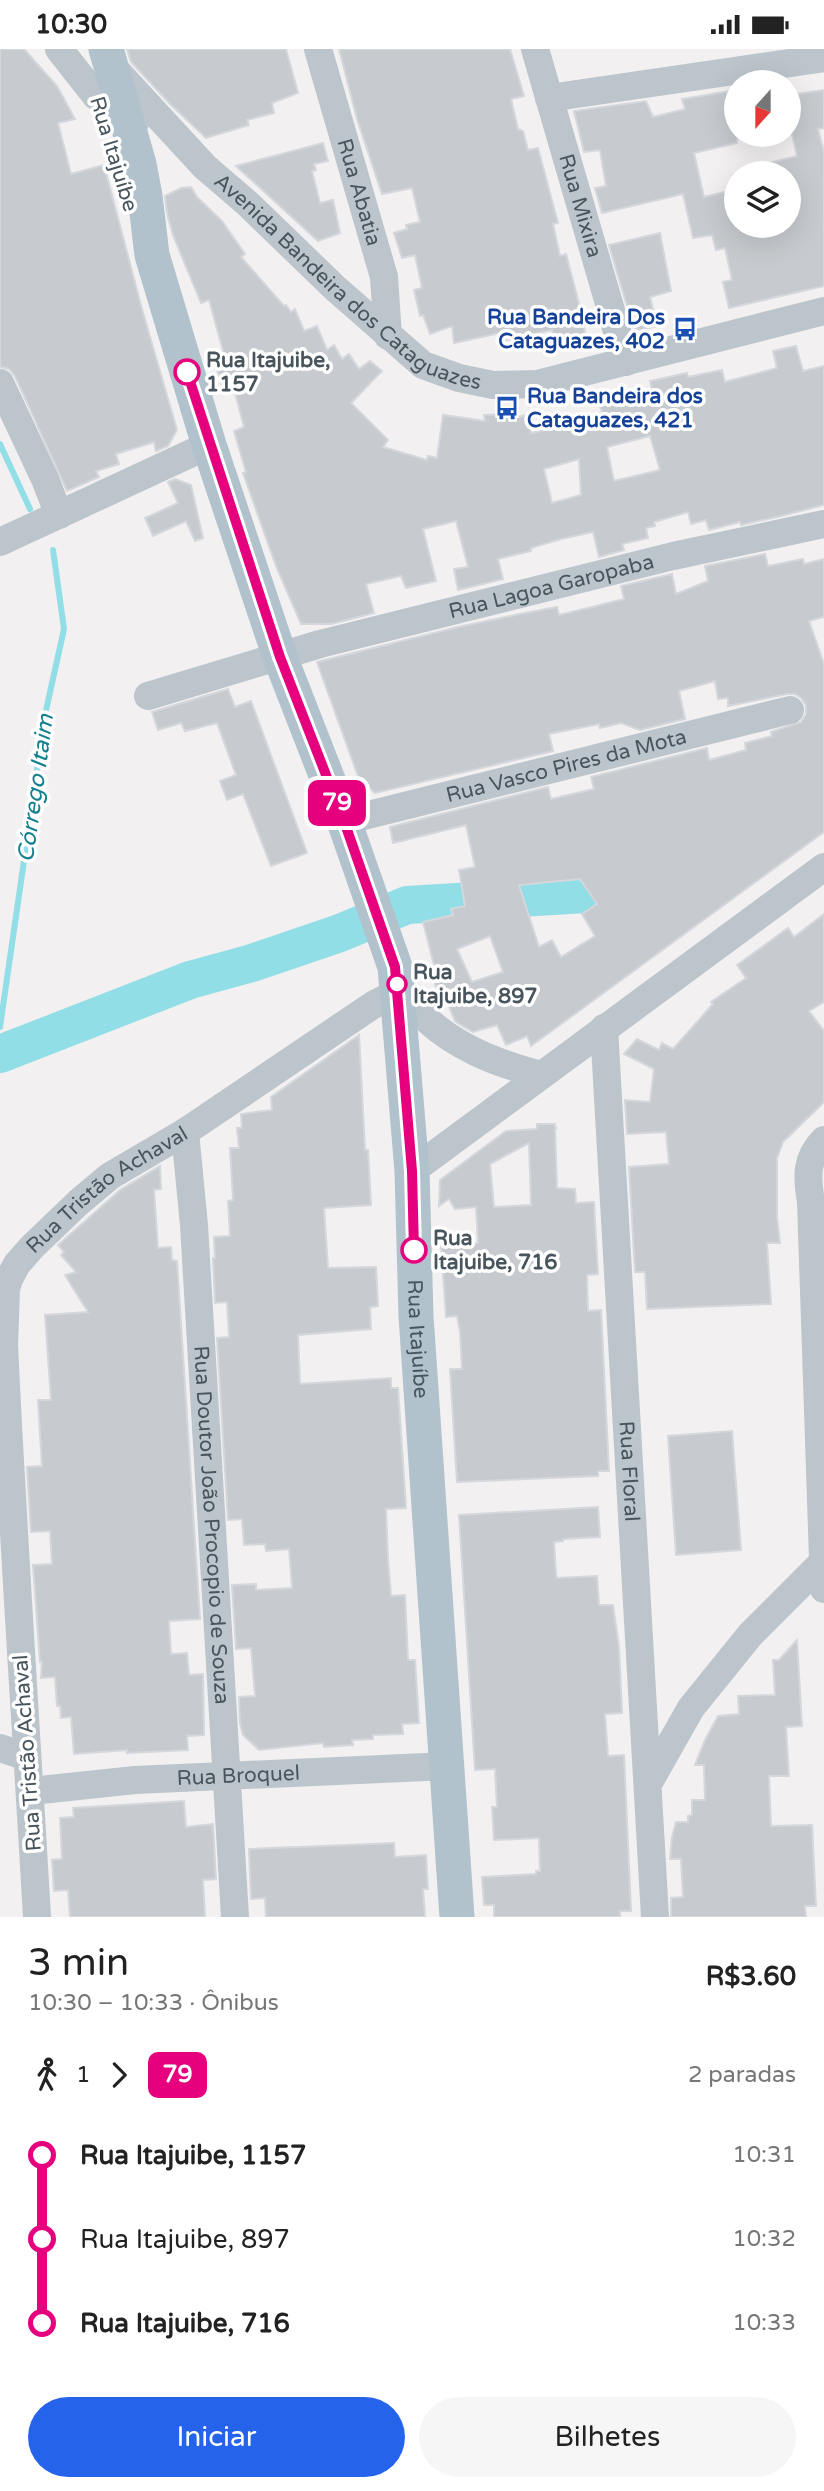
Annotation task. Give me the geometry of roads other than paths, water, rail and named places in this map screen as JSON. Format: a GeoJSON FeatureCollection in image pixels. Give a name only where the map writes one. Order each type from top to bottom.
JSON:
{"type":"FeatureCollection","features":[{"type":"Feature","properties":{"kind":"main road","name":"Rua Itajuíbe"},"geometry":{"type":"LineString","coordinates":[[99,53],[96,96],[131,213],[152,255],[209,445],[280,657],[344,821],[389,947],[398,992],[412,1171],[416,1316],[457,1917]]}},
{"type":"Feature","properties":{"kind":"main road","name":"Rua Itajuíbe"},"geometry":{"type":"LineString","coordinates":[[99,53],[126,117],[145,196],[152,255]]}},
{"type":"Feature","properties":{"kind":"street","name":"Avenida Bandeira dos Cataguazes"},"geometry":{"type":"LineString","coordinates":[[59,49],[96,96],[205,167]]}},
{"type":"Feature","properties":{"kind":"street","name":"Rua Abatia"},"geometry":{"type":"LineString","coordinates":[[318,49],[384,277],[388,336]]}},
{"type":"Feature","properties":{"kind":"street","name":"Rua Mixira"},"geometry":{"type":"LineString","coordinates":[[536,49],[626,362]]}},
{"type":"Feature","properties":{"kind":"street","name":"Avenida Bandeira dos Cataguazes"},"geometry":{"type":"LineString","coordinates":[[99,53],[205,167],[388,336],[423,365],[459,378],[492,384],[537,384],[824,311]]}},
{"type":"Feature","properties":{"kind":"street"},"geometry":{"type":"LineString","coordinates":[[549,97],[748,59],[824,58]]}},
{"type":"Feature","properties":{"kind":"street"},"geometry":{"type":"LineString","coordinates":[[0,383],[40,468],[55,516]]}},
{"type":"Feature","properties":{"kind":"street"},"geometry":{"type":"LineString","coordinates":[[5,540],[209,445]]}},
{"type":"Feature","properties":{"kind":"street","name":"Rua Lagoa Garopaba"},"geometry":{"type":"LineString","coordinates":[[148,696],[320,644],[673,556],[824,524]]}},
{"type":"Feature","properties":{"kind":"street","name":"Rua Vasco Pires da Mota"},"geometry":{"type":"LineString","coordinates":[[344,821],[790,710]]}},
{"type":"Feature","properties":{"kind":"street"},"geometry":{"type":"LineString","coordinates":[[412,1171],[824,867]]}},
{"type":"Feature","properties":{"kind":"street"},"geometry":{"type":"LineString","coordinates":[[398,992],[438,1028],[471,1051],[503,1065],[541,1075]]}},
{"type":"Feature","properties":{"kind":"street","name":"Rua Tristão Achaval"},"geometry":{"type":"LineString","coordinates":[[37,1917],[3,1383],[6,1289],[17,1264],[79,1202],[110,1176],[185,1132],[373,1005],[398,992]]}},
{"type":"Feature","properties":{"kind":"street","name":"Rua Floral"},"geometry":{"type":"LineString","coordinates":[[604,1028],[655,1917]]}},
{"type":"Feature","properties":{"kind":"street","name":"Rua Doutor João Procopio de Souza"},"geometry":{"type":"LineString","coordinates":[[185,1132],[194,1225],[234,1917]]}},
{"type":"Feature","properties":{"kind":"street"},"geometry":{"type":"LineString","coordinates":[[648,1784],[691,1708],[750,1635],[824,1570],[817,1202],[806,1177],[809,1165],[824,1140]]}},
{"type":"Feature","properties":{"kind":"street"},"geometry":{"type":"LineString","coordinates":[[0,1748],[27,1757]]}},
{"type":"Feature","properties":{"kind":"street","name":"Rua Broquel"},"geometry":{"type":"LineString","coordinates":[[31,1791],[135,1780],[447,1766]]}},
{"type":"Feature","properties":{"kind":"waterway"},"geometry":{"type":"LineString","coordinates":[[0,444],[30,509]]}},
{"type":"Feature","properties":{"kind":"waterway","name":"Córrego Itaim"},"geometry":{"type":"LineString","coordinates":[[0,1027],[45,715],[64,629],[53,550]]}},
{"type":"Feature","properties":{"kind":"waterway"},"geometry":{"type":"LineString","coordinates":[[0,1054],[190,980],[252,963],[340,933],[407,905],[586,894],[641,877]]}},
{"type":"Feature","properties":{"kind":"place","name":"Rua Bandeira Dos Cataguazes, 402"},"geometry":{"type":"Point","coordinates":[685,329]}},
{"type":"Feature","properties":{"kind":"place","name":"Rua Itajuibe, 1157"},"geometry":{"type":"Point","coordinates":[187,372]}},
{"type":"Feature","properties":{"kind":"place","name":"Rua Bandeira dos Cataguazes, 421"},"geometry":{"type":"Point","coordinates":[507,408]}},
{"type":"Feature","properties":{"kind":"place","name":"Rua Itajuibe, 897"},"geometry":{"type":"Point","coordinates":[397,984]}},
{"type":"Feature","properties":{"kind":"place","name":"Rua Itajuibe, 716"},"geometry":{"type":"Point","coordinates":[414,1250]}}]}
